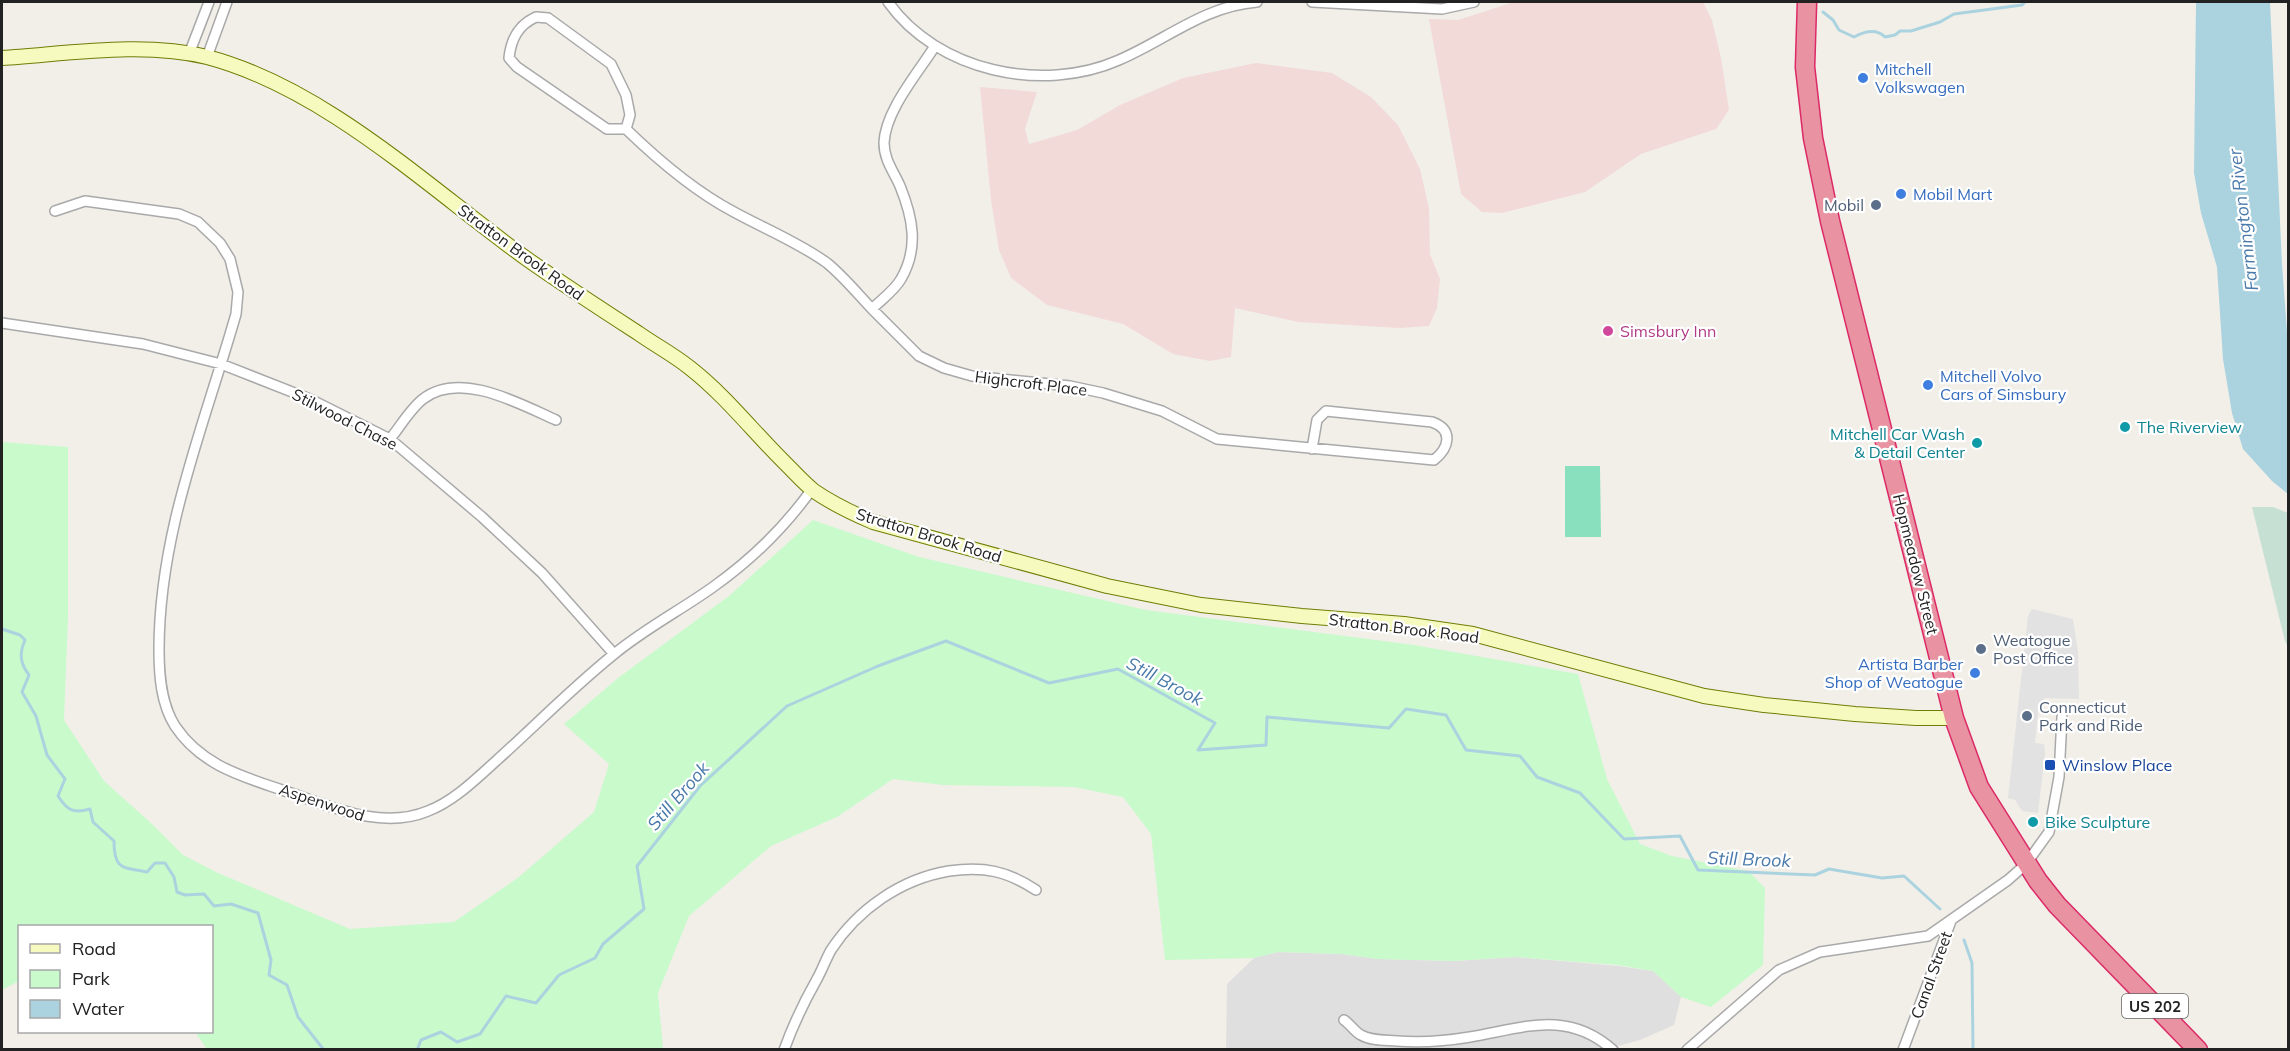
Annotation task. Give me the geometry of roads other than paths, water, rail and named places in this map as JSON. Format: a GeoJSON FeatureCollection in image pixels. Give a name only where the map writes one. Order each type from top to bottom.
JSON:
{"type":"FeatureCollection","features":[{"type":"Feature","properties":{"kind":"highway","name":"Hopmeadow Street"},"geometry":{"type":"LineString","coordinates":[[1807,2],[1805,68],[1813,138],[1830,221],[1954,718],[1979,787],[2026,864],[2057,905],[2198,1050]]}},
{"type":"Feature","properties":{"kind":"street"},"geometry":{"type":"LineString","coordinates":[[189,54],[209,2]]}},
{"type":"Feature","properties":{"kind":"street"},"geometry":{"type":"LineString","coordinates":[[207,57],[227,2]]}},
{"type":"Feature","properties":{"kind":"street"},"geometry":{"type":"LineString","coordinates":[[888,2],[919,36],[935,46],[997,72],[1050,76],[1118,61],[1198,17],[1221,8],[1257,2]]}},
{"type":"Feature","properties":{"kind":"street"},"geometry":{"type":"LineString","coordinates":[[1312,2],[1442,9],[1474,2]]}},
{"type":"Feature","properties":{"kind":"street"},"geometry":{"type":"LineString","coordinates":[[536,17],[548,18],[611,64],[626,95],[630,115],[626,129],[607,129],[517,67],[509,58],[510,47],[513,37],[525,22],[536,17]]}},
{"type":"Feature","properties":{"kind":"street"},"geometry":{"type":"LineString","coordinates":[[872,309],[901,280],[914,246],[912,219],[899,184],[890,168],[884,145],[886,126],[935,46]]}},
{"type":"Feature","properties":{"kind":"street","name":"Stratton Brook Road"},"geometry":{"type":"LineString","coordinates":[[2,58],[118,50],[154,50],[189,54],[207,57],[252,72],[306,100],[343,122],[553,277],[689,367],[721,394],[770,449],[812,489],[839,507],[873,522],[1107,586],[1201,605],[1404,624],[1473,633],[1704,696],[1764,705],[1855,714],[1954,718]]}},
{"type":"Feature","properties":{"kind":"street","name":"Highcroft Place"},"geometry":{"type":"LineString","coordinates":[[626,129],[656,158],[700,191],[734,212],[776,232],[827,263],[919,356],[944,368],[972,376],[1070,386],[1103,393],[1162,411],[1217,439],[1312,449],[1434,460],[1443,453],[1447,443],[1442,425],[1432,422],[1326,411],[1317,420],[1312,449]]}},
{"type":"Feature","properties":{"kind":"street","name":"Aspenwood"},"geometry":{"type":"LineString","coordinates":[[55,211],[85,201],[179,214],[198,222],[209,230],[230,260],[238,292],[236,314],[177,504],[166,561],[159,632],[159,674],[165,703],[174,725],[191,746],[215,765],[371,818],[401,819],[430,811],[466,788],[614,654],[715,586],[760,550],[800,506],[812,489]]}},
{"type":"Feature","properties":{"kind":"street","name":"Stilwood Chase"},"geometry":{"type":"LineString","coordinates":[[2,323],[143,344],[221,364],[310,399],[390,440],[474,509],[535,565],[614,654]]}},
{"type":"Feature","properties":{"kind":"street"},"geometry":{"type":"LineString","coordinates":[[390,440],[422,400],[436,392],[454,389],[484,390],[556,420]]}},
{"type":"Feature","properties":{"kind":"street"},"geometry":{"type":"LineString","coordinates":[[2026,864],[2049,832],[2053,816],[2059,777],[2062,717]]}},
{"type":"Feature","properties":{"kind":"street","name":"Canal Street"},"geometry":{"type":"LineString","coordinates":[[1903,1050],[1951,921],[2008,880],[2026,864]]}},
{"type":"Feature","properties":{"kind":"street"},"geometry":{"type":"LineString","coordinates":[[784,1050],[792,1026],[831,950],[852,924],[877,901],[921,877],[964,869],[990,870],[1015,876],[1036,890]]}},
{"type":"Feature","properties":{"kind":"street"},"geometry":{"type":"LineString","coordinates":[[1687,1050],[1779,970],[1803,958],[1843,948],[1928,936],[1951,921]]}},
{"type":"Feature","properties":{"kind":"street"},"geometry":{"type":"LineString","coordinates":[[1344,1020],[1361,1035],[1369,1038],[1429,1042],[1542,1023],[1560,1024],[1591,1033],[1612,1050]]}},
{"type":"Feature","properties":{"kind":"water","name":"Farmington River"},"geometry":{"type":"Polygon","coordinates":[[[2196,2],[2270,2],[2288,346],[2288,494],[2272,481],[2243,449],[2232,413],[2223,359],[2217,267],[2201,213],[2194,173],[2196,2]]]}},
{"type":"Feature","properties":{"kind":"waterway"},"geometry":{"type":"LineString","coordinates":[[1823,12],[1833,20],[1839,30],[1854,37],[1870,31],[1878,32],[1885,37],[1895,35],[1900,31],[1911,31],[1940,22],[1954,14],[2022,5],[2025,2]]}},
{"type":"Feature","properties":{"kind":"waterway","name":"Still Brook"},"geometry":{"type":"LineString","coordinates":[[2,629],[20,635],[25,640],[21,658],[29,675],[22,692],[36,716],[47,755],[65,779],[58,796],[61,801],[71,810],[90,809],[93,822],[114,841],[114,850],[121,866],[147,872],[155,863],[165,863],[174,877],[177,892],[185,895],[204,894],[214,906],[231,904],[258,913],[271,960],[269,975],[287,985],[298,1017],[324,1050]]}},
{"type":"Feature","properties":{"kind":"waterway","name":"Still Brook"},"geometry":{"type":"LineString","coordinates":[[417,1050],[421,1040],[441,1032],[457,1042],[480,1034],[506,996],[536,1003],[559,975],[595,958],[603,944],[644,909],[637,866],[700,786],[787,706],[878,666],[946,641],[1049,683],[1118,669],[1215,723],[1198,750],[1266,745],[1267,717],[1389,728],[1406,709],[1446,715],[1466,750],[1520,756],[1537,777],[1580,793],[1624,839],[1680,836],[1698,870],[1815,875],[1829,869],[1882,878],[1904,876],[1940,909]]}},
{"type":"Feature","properties":{"kind":"waterway","name":"Still Brook"},"geometry":{"type":"LineString","coordinates":[[1964,940],[1972,963],[1973,1050]]}},
{"type":"Feature","properties":{"kind":"place","name":"Mitchell Volkswagen"},"geometry":{"type":"Point","coordinates":[1863,78]}},
{"type":"Feature","properties":{"kind":"place","name":"Mobil Mart"},"geometry":{"type":"Point","coordinates":[1901,194]}},
{"type":"Feature","properties":{"kind":"place","name":"Mobil"},"geometry":{"type":"Point","coordinates":[1876,205]}},
{"type":"Feature","properties":{"kind":"place","name":"Simsbury Inn"},"geometry":{"type":"Point","coordinates":[1608,331]}},
{"type":"Feature","properties":{"kind":"place","name":"Mitchell Volvo Cars of Simsbury"},"geometry":{"type":"Point","coordinates":[1928,385]}},
{"type":"Feature","properties":{"kind":"place","name":"The Riverview"},"geometry":{"type":"Point","coordinates":[2125,427]}},
{"type":"Feature","properties":{"kind":"place","name":"Mitchell Car Wash & Detail Center"},"geometry":{"type":"Point","coordinates":[1977,443]}},
{"type":"Feature","properties":{"kind":"place","name":"Weatogue Post Office"},"geometry":{"type":"Point","coordinates":[1981,649]}},
{"type":"Feature","properties":{"kind":"place","name":"Artista Barber Shop of Weatogue"},"geometry":{"type":"Point","coordinates":[1975,673]}},
{"type":"Feature","properties":{"kind":"place","name":"Connecticut Park and Ride"},"geometry":{"type":"Point","coordinates":[2027,716]}},
{"type":"Feature","properties":{"kind":"place","name":"Winslow Place"},"geometry":{"type":"Point","coordinates":[2050,765]}},
{"type":"Feature","properties":{"kind":"place","name":"Bike Sculpture"},"geometry":{"type":"Point","coordinates":[2033,822]}}]}
